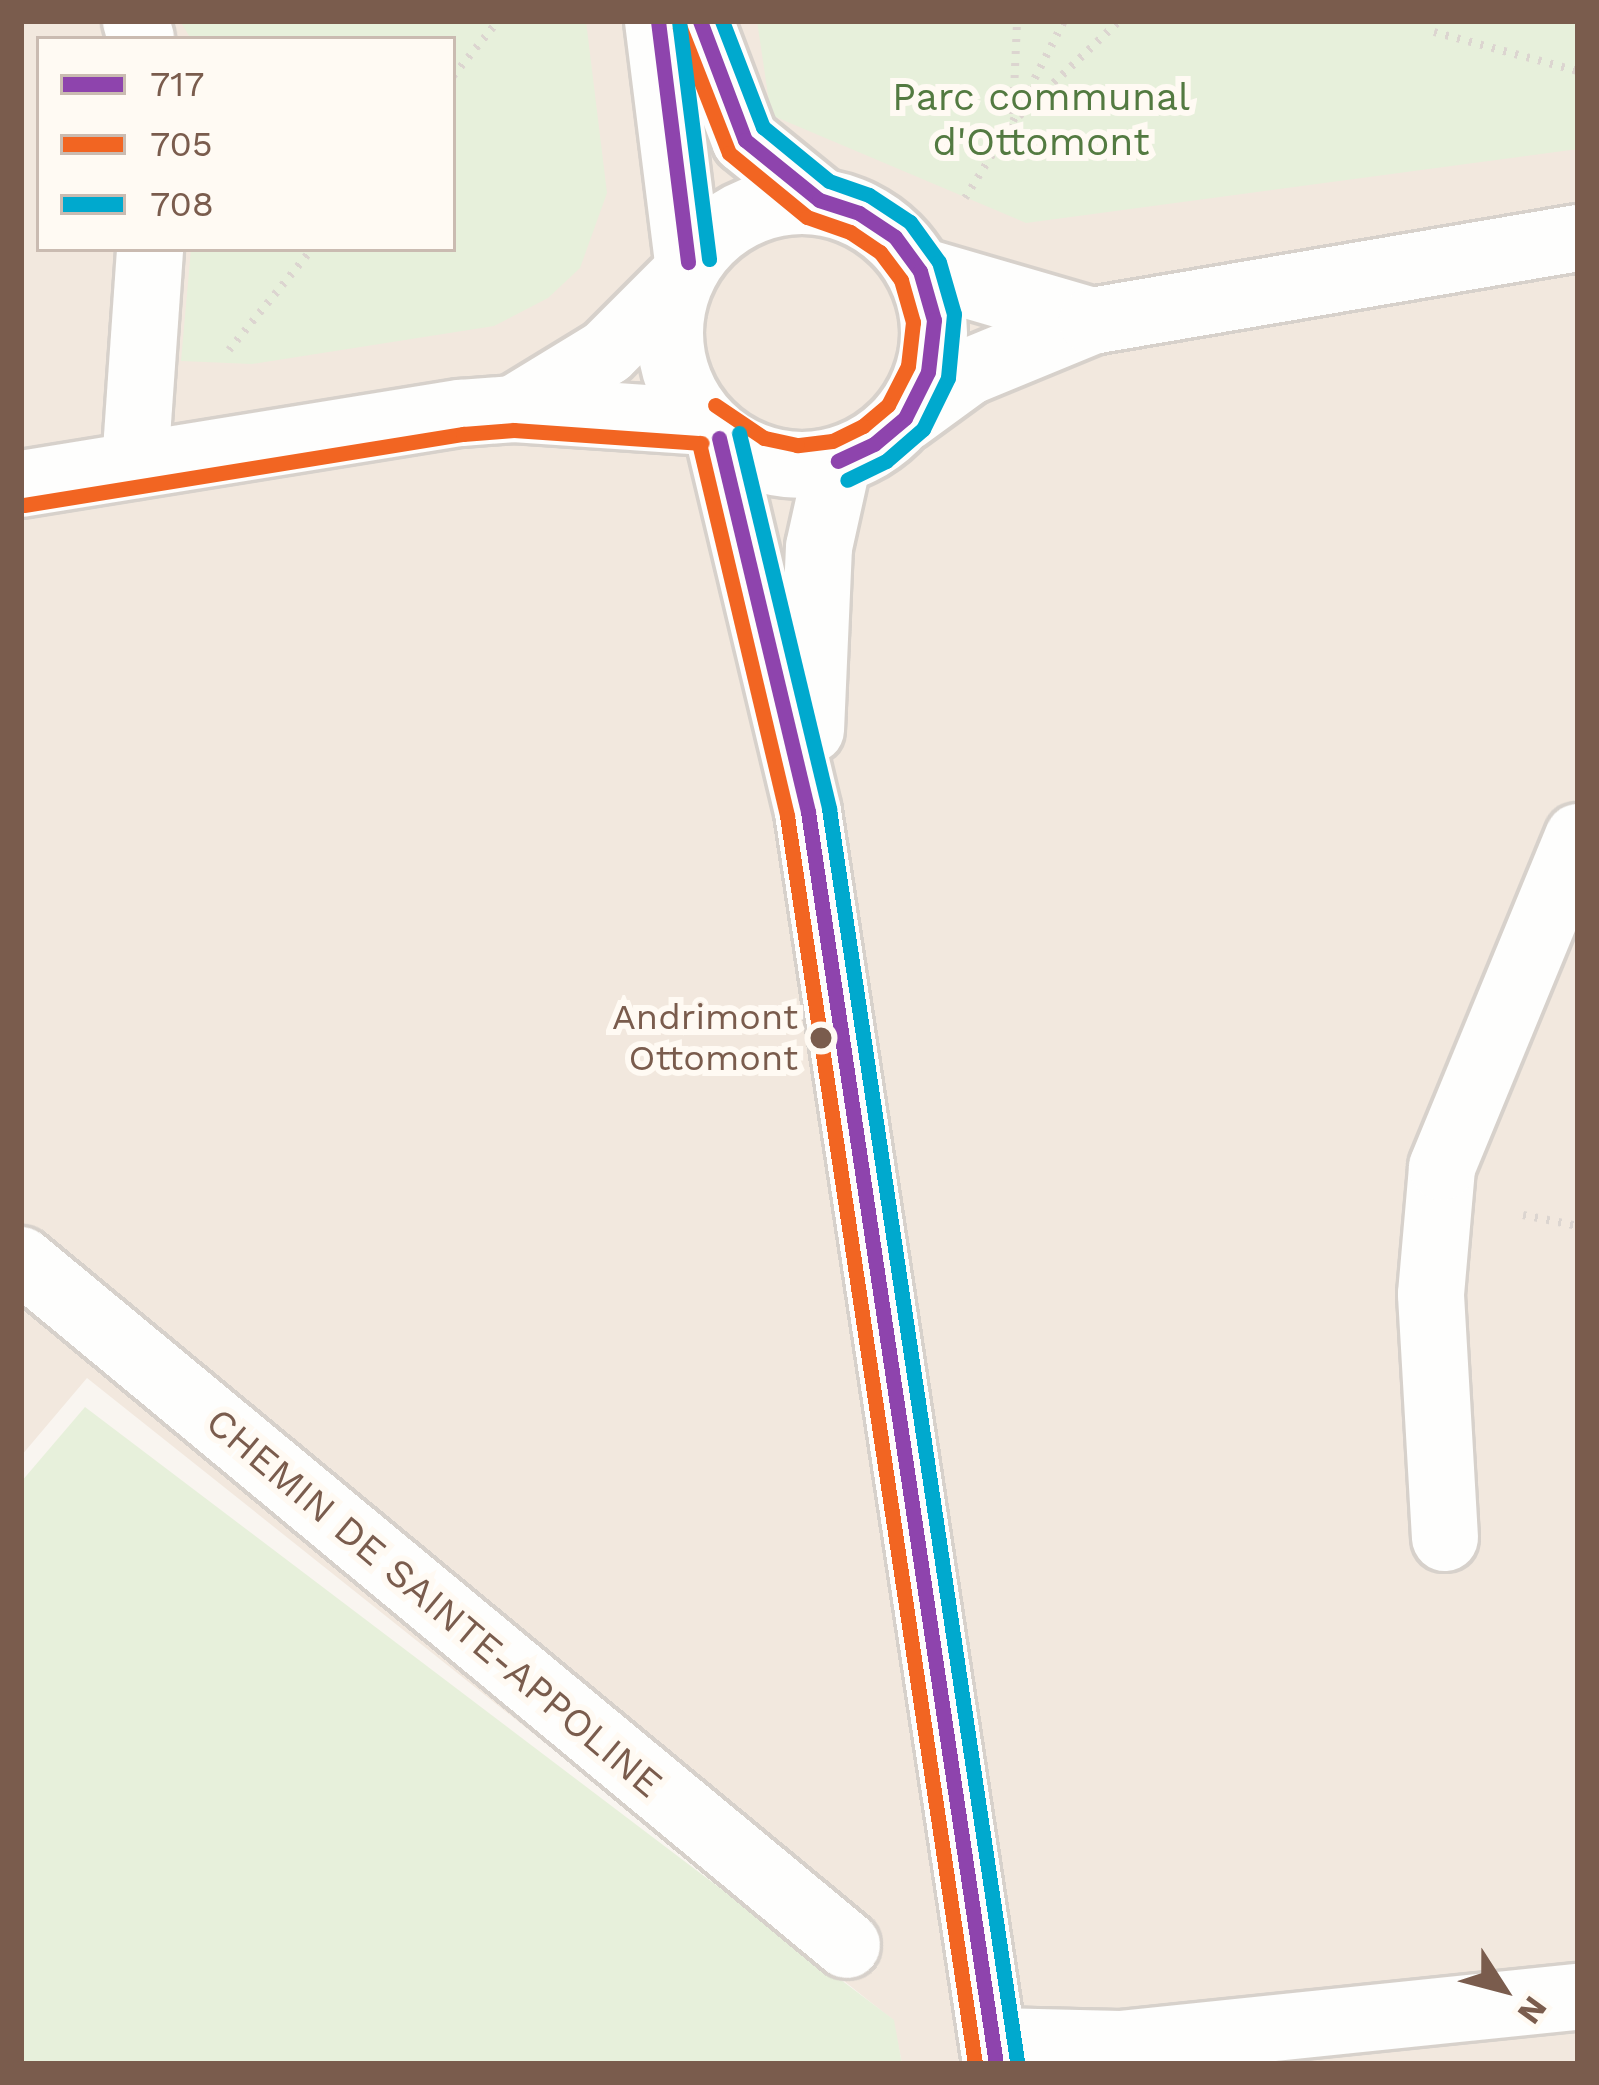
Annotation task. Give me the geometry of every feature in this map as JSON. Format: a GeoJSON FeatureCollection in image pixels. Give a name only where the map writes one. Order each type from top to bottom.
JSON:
{"type":"FeatureCollection","features":[{"type":"Feature","properties":{"kind":"street"},"geometry":{"type":"LineString","coordinates":[[658,21],[684,270],[669,324],[675,374],[711,430],[808,812],[996,2053],[1578,1997]]}},
{"type":"Feature","properties":{"kind":"street"},"geometry":{"type":"LineString","coordinates":[[700,21],[745,140],[819,200],[859,213],[895,237],[920,271],[934,320],[928,372],[905,418]]}},
{"type":"Feature","properties":{"kind":"street"},"geometry":{"type":"LineString","coordinates":[[514,409],[607,352],[723,225],[768,204],[819,200]]}},
{"type":"Feature","properties":{"kind":"street"},"geometry":{"type":"LineString","coordinates":[[21,484],[514,409],[711,430],[756,458],[796,466],[838,460],[874,444],[968,372],[1092,321],[1578,238]]}},
{"type":"Feature","properties":{"kind":"street"},"geometry":{"type":"LineString","coordinates":[[135,465],[150,252]]}},
{"type":"Feature","properties":{"kind":"street"},"geometry":{"type":"LineString","coordinates":[[920,271],[1092,321]]}},
{"type":"Feature","properties":{"kind":"street"},"geometry":{"type":"LineString","coordinates":[[808,812],[819,547],[838,460]]}},
{"type":"Feature","properties":{"kind":"street"},"geometry":{"type":"LineString","coordinates":[[1445,1538],[1431,1294],[1442,1167],[1578,837]]}},
{"type":"Feature","properties":{"kind":"street","name":"CHEMIN DE SAINTE-APPOLINE"},"geometry":{"type":"LineString","coordinates":[[21,1260],[847,1945]]}},
{"type":"Feature","properties":{"kind":"path"},"geometry":{"type":"LineString","coordinates":[[456,72],[498,21]]}},
{"type":"Feature","properties":{"kind":"path"},"geometry":{"type":"LineString","coordinates":[[1013,121],[1018,21]]}},
{"type":"Feature","properties":{"kind":"path"},"geometry":{"type":"LineString","coordinates":[[920,271],[1013,121],[1064,21]]}},
{"type":"Feature","properties":{"kind":"path"},"geometry":{"type":"LineString","coordinates":[[1013,121],[1119,21]]}},
{"type":"Feature","properties":{"kind":"path"},"geometry":{"type":"LineString","coordinates":[[1435,21],[1434,32],[1578,71]]}},
{"type":"Feature","properties":{"kind":"shaded area"},"geometry":{"type":"Polygon","coordinates":[[[21,21],[1578,21],[1578,2064],[902,2064],[893,2020],[87,1378],[21,1456],[21,21]]]}},
{"type":"Feature","properties":{"kind":"green space"},"geometry":{"type":"Polygon","coordinates":[[[180,21],[586,21],[607,193],[580,268],[548,298],[494,326],[252,364],[181,361],[191,252],[456,252],[456,36],[189,36],[180,21]]]}},
{"type":"Feature","properties":{"kind":"green space","name":"Parc communal d'Ottomont"},"geometry":{"type":"Polygon","coordinates":[[[757,21],[1578,21],[1578,149],[1026,223],[771,115],[757,21]]]}},
{"type":"Feature","properties":{"kind":"green space"},"geometry":{"type":"Polygon","coordinates":[[[85,1407],[894,2020],[902,2064],[21,2064],[21,1482],[85,1407]]]}},
{"type":"Feature","properties":{"kind":"transit line","name":"717"},"geometry":{"type":"LineString","coordinates":[[658,21],[688,262]]}},
{"type":"Feature","properties":{"kind":"transit line","name":"708"},"geometry":{"type":"LineString","coordinates":[[679,21],[709,259]]}},
{"type":"Feature","properties":{"kind":"transit line","name":"717"},"geometry":{"type":"LineString","coordinates":[[700,21],[745,140],[819,200],[859,213],[895,237],[920,271],[934,320],[928,372],[905,418],[874,444],[838,461]]}},
{"type":"Feature","properties":{"kind":"transit line","name":"708"},"geometry":{"type":"LineString","coordinates":[[722,21],[763,127],[829,181],[869,195],[910,222],[939,262],[954,314],[948,378],[923,429],[886,461],[847,480]]}},
{"type":"Feature","properties":{"kind":"transit line","name":"705"},"geometry":{"type":"LineString","coordinates":[[680,28],[729,153],[807,217],[850,232],[880,252],[901,280],[913,322],[908,366],[888,405],[863,426],[832,441],[797,445],[764,438],[715,405]]}},
{"type":"Feature","properties":{"kind":"transit line","name":"705"},"geometry":{"type":"LineString","coordinates":[[24,505],[463,434],[514,430],[702,443]]}},
{"type":"Feature","properties":{"kind":"transit line","name":"708"},"geometry":{"type":"LineString","coordinates":[[739,433],[829,809],[1017,2061]]}},
{"type":"Feature","properties":{"kind":"transit line","name":"717"},"geometry":{"type":"LineString","coordinates":[[719,438],[808,812],[996,2064]]}},
{"type":"Feature","properties":{"kind":"transit line","name":"705"},"geometry":{"type":"LineString","coordinates":[[699,443],[787,816],[975,2064]]}},
{"type":"Feature","properties":{"kind":"place","name":"Andrimont Ottomont"},"geometry":{"type":"Point","coordinates":[821,1038]}}]}
